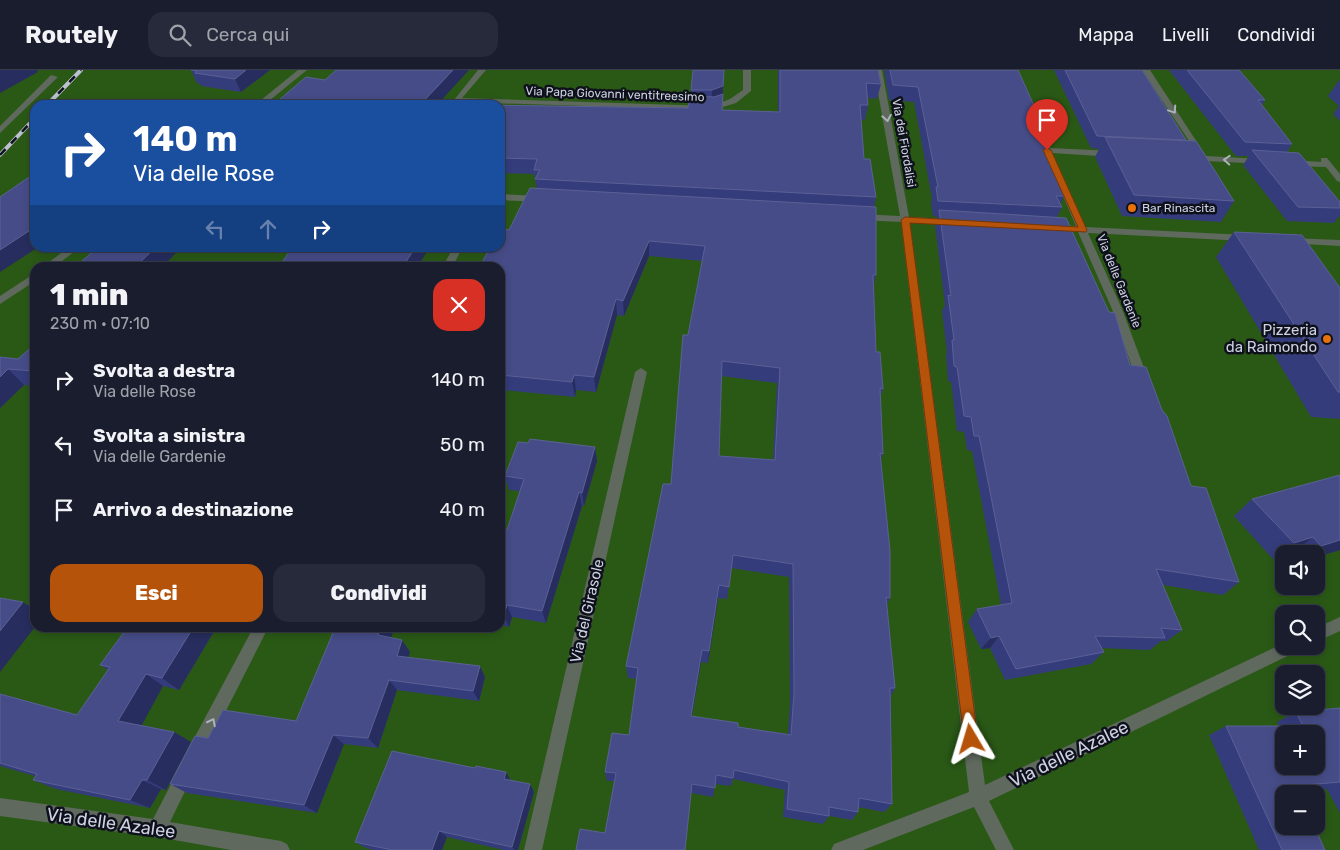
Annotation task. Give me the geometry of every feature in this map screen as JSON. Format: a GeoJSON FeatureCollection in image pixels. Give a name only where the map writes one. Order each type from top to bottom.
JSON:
{"type":"FeatureCollection","features":[{"type":"Feature","properties":{"kind":"street"},"geometry":{"type":"LineString","coordinates":[[266,100],[303,70]]}},
{"type":"Feature","properties":{"kind":"street"},"geometry":{"type":"LineString","coordinates":[[457,100],[482,70]]}},
{"type":"Feature","properties":{"kind":"street","name":"Via Papa Giovanni ventitreesimo"},"geometry":{"type":"LineString","coordinates":[[505,103],[713,108],[733,101],[747,91],[748,70]]}},
{"type":"Feature","properties":{"kind":"street","name":"Via dei Fiordalisi"},"geometry":{"type":"LineString","coordinates":[[878,70],[905,220],[978,797],[1005,850]]}},
{"type":"Feature","properties":{"kind":"street"},"geometry":{"type":"LineString","coordinates":[[1146,70],[1205,158]]}},
{"type":"Feature","properties":{"kind":"street"},"geometry":{"type":"LineString","coordinates":[[31,100],[54,77]]}},
{"type":"Feature","properties":{"kind":"street"},"geometry":{"type":"LineString","coordinates":[[0,131],[30,101]]}},
{"type":"Feature","properties":{"kind":"street","name":"Via delle Gardenie"},"geometry":{"type":"LineString","coordinates":[[1039,132],[1117,308],[1146,388]]}},
{"type":"Feature","properties":{"kind":"street"},"geometry":{"type":"LineString","coordinates":[[1047,150],[1126,154]]}},
{"type":"Feature","properties":{"kind":"street"},"geometry":{"type":"LineString","coordinates":[[1322,157],[1340,179]]}},
{"type":"Feature","properties":{"kind":"street"},"geometry":{"type":"LineString","coordinates":[[1186,158],[1328,165]]}},
{"type":"Feature","properties":{"kind":"street"},"geometry":{"type":"LineString","coordinates":[[505,197],[549,200]]}},
{"type":"Feature","properties":{"kind":"street"},"geometry":{"type":"LineString","coordinates":[[846,216],[964,223]]}},
{"type":"Feature","properties":{"kind":"street"},"geometry":{"type":"LineString","coordinates":[[1044,228],[1254,239]]}},
{"type":"Feature","properties":{"kind":"street"},"geometry":{"type":"LineString","coordinates":[[1282,240],[1340,243]]}},
{"type":"Feature","properties":{"kind":"street"},"geometry":{"type":"LineString","coordinates":[[54,262],[68,252]]}},
{"type":"Feature","properties":{"kind":"street"},"geometry":{"type":"LineString","coordinates":[[0,301],[30,280]]}},
{"type":"Feature","properties":{"kind":"street","name":"Via del Girasole"},"geometry":{"type":"LineString","coordinates":[[533,850],[640,372]]}},
{"type":"Feature","properties":{"kind":"street"},"geometry":{"type":"LineString","coordinates":[[1325,631],[1340,624]]}},
{"type":"Feature","properties":{"kind":"street"},"geometry":{"type":"LineString","coordinates":[[158,828],[259,632]]}},
{"type":"Feature","properties":{"kind":"street","name":"Via delle Azalee"},"geometry":{"type":"LineString","coordinates":[[840,850],[978,797],[1275,654]]}},
{"type":"Feature","properties":{"kind":"street","name":"Via delle Azalee"},"geometry":{"type":"LineString","coordinates":[[0,807],[158,828],[281,850]]}},
{"type":"Feature","properties":{"kind":"green space"},"geometry":{"type":"Polygon","coordinates":[[[0,70],[1340,70],[1340,850],[0,850],[0,70]]]}},
{"type":"Feature","properties":{"kind":"building"},"geometry":{"type":"Polygon","coordinates":[[[191,70],[246,70],[235,79],[195,73],[197,71],[191,70]]]}},
{"type":"Feature","properties":{"kind":"building"},"geometry":{"type":"Polygon","coordinates":[[[336,70],[453,70],[425,100],[279,100],[306,77],[325,80],[336,70]]]}},
{"type":"Feature","properties":{"kind":"building"},"geometry":{"type":"Polygon","coordinates":[[[693,70],[724,70],[723,86],[712,90],[691,90],[693,70]]]}},
{"type":"Feature","properties":{"kind":"building"},"geometry":{"type":"Polygon","coordinates":[[[780,70],[878,70],[881,84],[866,83],[868,105],[860,105],[864,159],[870,159],[876,197],[535,179],[540,170],[534,170],[537,159],[505,158],[505,105],[688,108],[690,96],[714,97],[723,94],[722,110],[780,112],[780,70]]]}},
{"type":"Feature","properties":{"kind":"building"},"geometry":{"type":"Polygon","coordinates":[[[890,70],[1018,70],[1039,117],[1035,117],[1064,196],[1056,196],[1062,207],[938,201],[936,187],[938,187],[918,87],[893,85],[890,70]]]}},
{"type":"Feature","properties":{"kind":"building"},"geometry":{"type":"Polygon","coordinates":[[[1065,70],[1142,70],[1186,140],[1097,136],[1065,70]]]}},
{"type":"Feature","properties":{"kind":"building"},"geometry":{"type":"Polygon","coordinates":[[[1187,70],[1239,70],[1265,100],[1258,100],[1292,144],[1245,142],[1187,70]]]}},
{"type":"Feature","properties":{"kind":"building"},"geometry":{"type":"Polygon","coordinates":[[[1105,137],[1196,141],[1234,201],[1134,195],[1105,137]]]}},
{"type":"Feature","properties":{"kind":"building"},"geometry":{"type":"Polygon","coordinates":[[[1252,150],[1299,153],[1340,202],[1340,208],[1298,207],[1252,150]]]}},
{"type":"Feature","properties":{"kind":"building"},"geometry":{"type":"Polygon","coordinates":[[[30,176],[30,230],[0,250],[0,197],[30,176]]]}},
{"type":"Feature","properties":{"kind":"building"},"geometry":{"type":"Polygon","coordinates":[[[530,188],[876,207],[876,275],[873,275],[876,352],[880,352],[883,389],[880,388],[883,454],[880,453],[890,551],[890,598],[886,597],[895,688],[890,688],[892,804],[859,798],[858,812],[829,807],[829,816],[787,809],[789,782],[734,770],[733,778],[716,775],[715,788],[692,784],[685,850],[576,850],[580,829],[605,833],[616,773],[605,772],[612,733],[629,735],[638,668],[626,666],[663,484],[671,484],[683,335],[688,335],[705,246],[649,241],[623,301],[616,299],[594,377],[574,375],[572,382],[505,375],[505,262],[482,262],[488,252],[505,252],[505,230],[509,230],[530,188]],[[722,361],[719,456],[775,460],[780,368],[722,361]],[[733,555],[729,587],[719,585],[709,651],[702,650],[691,716],[738,723],[738,727],[791,735],[794,693],[793,564],[733,555]]]}},
{"type":"Feature","properties":{"kind":"building"},"geometry":{"type":"Polygon","coordinates":[[[939,210],[1066,218],[1109,312],[1115,313],[1130,365],[1146,367],[1162,410],[1167,416],[1191,486],[1206,488],[1239,582],[1156,569],[1182,630],[1161,628],[1165,638],[1095,636],[1104,652],[1016,669],[999,636],[991,638],[977,609],[1012,603],[979,436],[974,436],[971,417],[964,416],[957,367],[954,366],[952,340],[954,340],[948,295],[951,296],[939,210]]]}},
{"type":"Feature","properties":{"kind":"building"},"geometry":{"type":"Polygon","coordinates":[[[1234,232],[1302,235],[1340,288],[1340,392],[1338,392],[1234,232]]]}},
{"type":"Feature","properties":{"kind":"building"},"geometry":{"type":"Polygon","coordinates":[[[92,252],[151,252],[140,262],[81,262],[92,252]]]}},
{"type":"Feature","properties":{"kind":"building"},"geometry":{"type":"Polygon","coordinates":[[[289,252],[412,252],[406,262],[282,262],[289,252]]]}},
{"type":"Feature","properties":{"kind":"building"},"geometry":{"type":"Polygon","coordinates":[[[30,348],[30,371],[8,369],[0,377],[0,357],[18,359],[30,348]]]}},
{"type":"Feature","properties":{"kind":"building"},"geometry":{"type":"Polygon","coordinates":[[[530,439],[595,447],[582,493],[579,492],[542,611],[507,605],[505,612],[505,530],[507,530],[524,479],[505,476],[518,442],[528,443],[530,439]]]}},
{"type":"Feature","properties":{"kind":"building"},"geometry":{"type":"Polygon","coordinates":[[[1340,475],[1340,540],[1320,545],[1313,537],[1294,543],[1252,499],[1340,475]]]}},
{"type":"Feature","properties":{"kind":"building"},"geometry":{"type":"Polygon","coordinates":[[[0,598],[23,602],[0,631],[0,598]]]}},
{"type":"Feature","properties":{"kind":"building"},"geometry":{"type":"Polygon","coordinates":[[[124,632],[191,632],[162,678],[146,674],[118,721],[174,732],[147,780],[142,780],[130,800],[33,780],[37,774],[0,763],[0,694],[77,715],[110,667],[100,665],[124,632]]]}},
{"type":"Feature","properties":{"kind":"building"},"geometry":{"type":"Polygon","coordinates":[[[333,632],[379,632],[378,635],[402,640],[397,656],[480,666],[473,691],[389,680],[368,738],[333,735],[304,805],[170,784],[195,736],[208,738],[223,710],[296,721],[333,632]]]}},
{"type":"Feature","properties":{"kind":"building"},"geometry":{"type":"Polygon","coordinates":[[[1340,708],[1340,782],[1275,785],[1275,834],[1226,726],[1275,726],[1275,775],[1325,775],[1325,725],[1302,725],[1298,715],[1325,715],[1325,709],[1340,708]]]}},
{"type":"Feature","properties":{"kind":"building"},"geometry":{"type":"Polygon","coordinates":[[[392,751],[475,768],[476,766],[506,772],[504,779],[530,784],[512,847],[439,831],[432,850],[392,850],[355,842],[392,751]]]}},
{"type":"Feature","properties":{"kind":"building"},"geometry":{"type":"Polygon","coordinates":[[[1275,835],[1318,835],[1325,850],[1282,850],[1275,835]]]}},
{"type":"Feature","properties":{"kind":"railway"},"geometry":{"type":"LineString","coordinates":[[52,100],[81,70]]}},
{"type":"Feature","properties":{"kind":"railway"},"geometry":{"type":"LineString","coordinates":[[0,155],[30,123]]}},
{"type":"Feature","properties":{"kind":"place","name":"Bar Rinascita"},"geometry":{"type":"Point","coordinates":[1132,208]}},
{"type":"Feature","properties":{"kind":"place","name":"Pizzeria da Raimondo"},"geometry":{"type":"Point","coordinates":[1327,339]}},
{"type":"Feature","properties":{"kind":"route"},"geometry":{"type":"LineString","coordinates":[[971,739],[905,220],[1083,230],[1047,150]]}}]}
